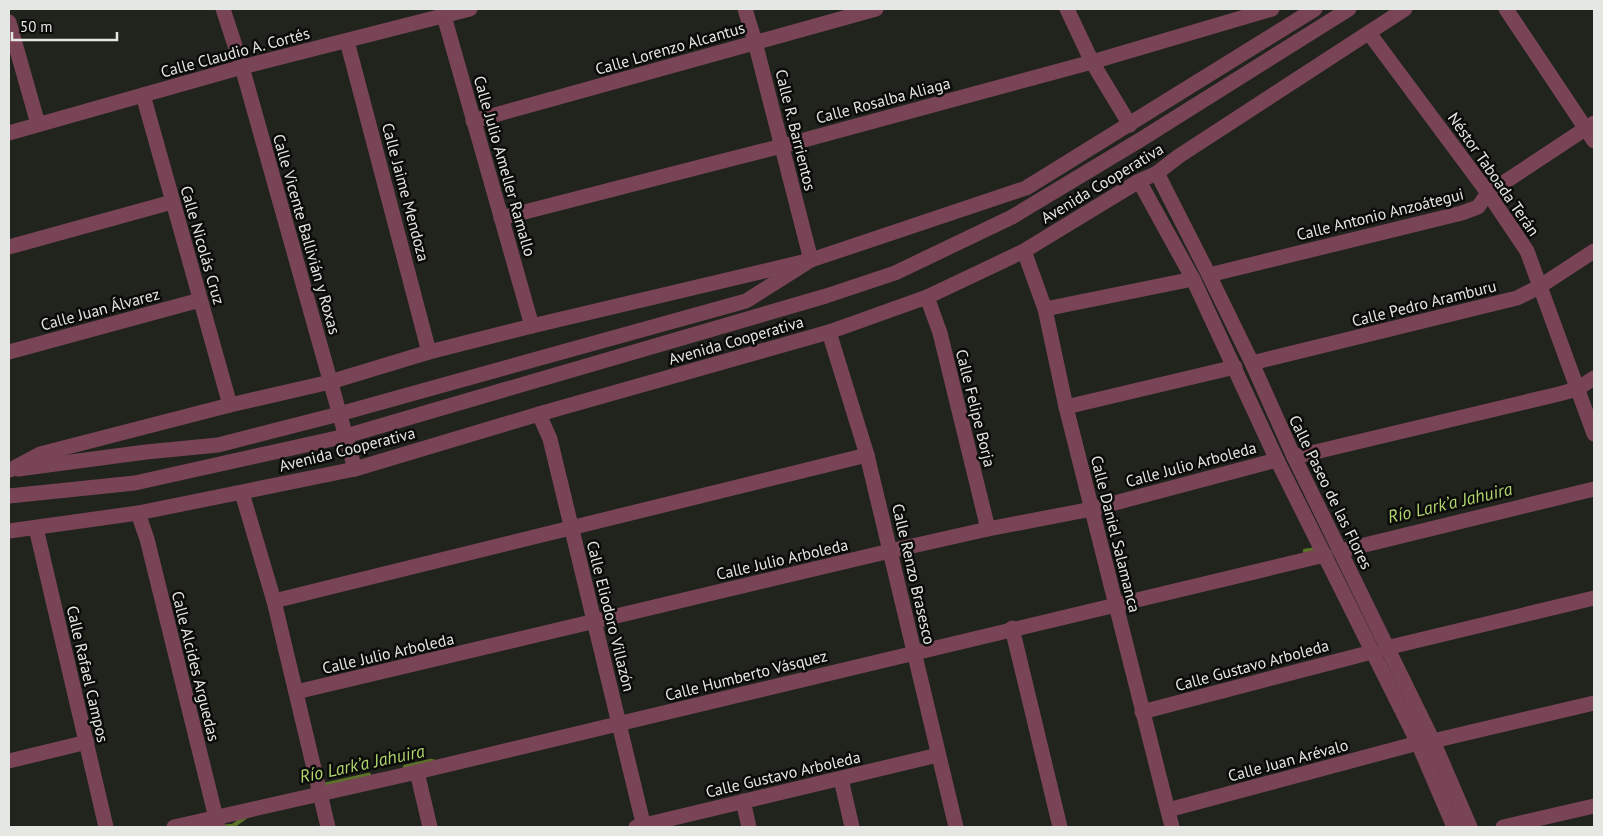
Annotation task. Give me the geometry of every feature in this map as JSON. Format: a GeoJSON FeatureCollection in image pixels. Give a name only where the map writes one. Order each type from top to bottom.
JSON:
{"type":"FeatureCollection","features":[{"type":"Feature","properties":{"kind":"street","name":"Calle Vicente Ballivián y Roxas"},"geometry":{"type":"LineString","coordinates":[[224,9],[355,469]]}},
{"type":"Feature","properties":{"kind":"street","name":"Calle Claudio A. Cortés"},"geometry":{"type":"LineString","coordinates":[[9,133],[242,67],[470,9]]}},
{"type":"Feature","properties":{"kind":"street","name":"Calle R. Barrientos"},"geometry":{"type":"LineString","coordinates":[[744,9],[755,42],[811,260]]}},
{"type":"Feature","properties":{"kind":"street","name":"Calle Lorenzo Alcantus"},"geometry":{"type":"LineString","coordinates":[[474,121],[876,9]]}},
{"type":"Feature","properties":{"kind":"street"},"geometry":{"type":"LineString","coordinates":[[1068,9],[1092,62],[1130,125]]}},
{"type":"Feature","properties":{"kind":"street","name":"Calle Rosalba Aliaga"},"geometry":{"type":"LineString","coordinates":[[501,218],[782,146],[1092,62],[1272,9]]}},
{"type":"Feature","properties":{"kind":"street"},"geometry":{"type":"LineString","coordinates":[[10,470],[40,454],[230,404],[330,382],[429,352],[532,326],[811,260],[1026,188],[1315,9]]}},
{"type":"Feature","properties":{"kind":"street","name":"Avenida Cooperativa"},"geometry":{"type":"LineString","coordinates":[[9,496],[135,483],[346,436],[826,296],[895,273],[1012,217],[1140,140],[1347,9]]}},
{"type":"Feature","properties":{"kind":"street","name":"Avenida Cooperativa"},"geometry":{"type":"LineString","coordinates":[[9,531],[138,513],[355,469],[539,414],[829,332],[927,297],[1024,251],[1139,181],[1157,173],[1178,156],[1405,9]]}},
{"type":"Feature","properties":{"kind":"street"},"geometry":{"type":"LineString","coordinates":[[1506,9],[1591,131]]}},
{"type":"Feature","properties":{"kind":"street","name":"Calle Julio Ameller Ramallo"},"geometry":{"type":"LineString","coordinates":[[444,16],[532,326]]}},
{"type":"Feature","properties":{"kind":"street"},"geometry":{"type":"LineString","coordinates":[[9,22],[38,124]]}},
{"type":"Feature","properties":{"kind":"street","name":"Néstor Taboada Terán"},"geometry":{"type":"LineString","coordinates":[[1369,33],[1488,193],[1526,250],[1594,434]]}},
{"type":"Feature","properties":{"kind":"street","name":"Calle Jaime Mendoza"},"geometry":{"type":"LineString","coordinates":[[347,41],[429,352]]}},
{"type":"Feature","properties":{"kind":"street","name":"Calle Nicolás Cruz"},"geometry":{"type":"LineString","coordinates":[[144,95],[172,202],[230,404]]}},
{"type":"Feature","properties":{"kind":"street","name":"Calle Antonio Anzoátegui"},"geometry":{"type":"LineString","coordinates":[[1193,279],[1462,213],[1478,207],[1488,193],[1591,131]]}},
{"type":"Feature","properties":{"kind":"street","name":"Calle Paseo de las Flores"},"geometry":{"type":"LineString","coordinates":[[1157,173],[1210,275],[1252,363],[1294,457],[1332,553],[1379,650],[1470,827]]}},
{"type":"Feature","properties":{"kind":"street","name":"Calle Paseo de las Flores"},"geometry":{"type":"LineString","coordinates":[[1139,181],[1193,279],[1276,460],[1332,553]]}},
{"type":"Feature","properties":{"kind":"street"},"geometry":{"type":"LineString","coordinates":[[9,247],[172,202]]}},
{"type":"Feature","properties":{"kind":"street","name":"Calle Daniel Salamanca"},"geometry":{"type":"LineString","coordinates":[[1024,251],[1045,309],[1066,407],[1172,827]]}},
{"type":"Feature","properties":{"kind":"street","name":"Calle Pedro Aramburu"},"geometry":{"type":"LineString","coordinates":[[1234,367],[1517,298],[1539,287],[1594,251]]}},
{"type":"Feature","properties":{"kind":"street"},"geometry":{"type":"LineString","coordinates":[[10,470],[146,452],[218,445],[339,414],[746,301],[811,260]]}},
{"type":"Feature","properties":{"kind":"street"},"geometry":{"type":"LineString","coordinates":[[1045,309],[1193,279]]}},
{"type":"Feature","properties":{"kind":"street","name":"Calle Felipe Borja"},"geometry":{"type":"LineString","coordinates":[[927,297],[940,333],[988,529]]}},
{"type":"Feature","properties":{"kind":"street","name":"Calle Juan Álvarez"},"geometry":{"type":"LineString","coordinates":[[9,352],[200,300]]}},
{"type":"Feature","properties":{"kind":"street","name":"Calle Renzo Brasesco"},"geometry":{"type":"LineString","coordinates":[[829,332],[867,454],[956,827]]}},
{"type":"Feature","properties":{"kind":"street"},"geometry":{"type":"LineString","coordinates":[[1066,407],[1234,367]]}},
{"type":"Feature","properties":{"kind":"street"},"geometry":{"type":"LineString","coordinates":[[1294,457],[1577,389],[1594,378]]}},
{"type":"Feature","properties":{"kind":"street","name":"Calle Eliodoro Villazón"},"geometry":{"type":"LineString","coordinates":[[539,414],[550,439],[619,724],[641,827]]}},
{"type":"Feature","properties":{"kind":"street"},"geometry":{"type":"LineString","coordinates":[[274,601],[867,454]]}},
{"type":"Feature","properties":{"kind":"street","name":"Calle Julio Arboleda"},"geometry":{"type":"LineString","coordinates":[[296,692],[890,551],[988,529],[1092,509],[1276,460],[1294,457]]}},
{"type":"Feature","properties":{"kind":"street","name":"Calle Humberto Vásquez"},"geometry":{"type":"LineString","coordinates":[[174,827],[217,822],[320,795],[1012,628],[1117,606],[1594,489]]}},
{"type":"Feature","properties":{"kind":"street"},"geometry":{"type":"LineString","coordinates":[[242,493],[274,601],[328,827]]}},
{"type":"Feature","properties":{"kind":"street","name":"Calle Alcides Arguedas"},"geometry":{"type":"LineString","coordinates":[[138,513],[217,822]]}},
{"type":"Feature","properties":{"kind":"street","name":"Calle Rafael Campos"},"geometry":{"type":"LineString","coordinates":[[36,528],[106,827]]}},
{"type":"Feature","properties":{"kind":"street","name":"Calle Gustavo Arboleda"},"geometry":{"type":"LineString","coordinates":[[1142,712],[1379,650],[1594,598]]}},
{"type":"Feature","properties":{"kind":"street"},"geometry":{"type":"LineString","coordinates":[[1012,628],[1060,827]]}},
{"type":"Feature","properties":{"kind":"street","name":"Calle Juan Arévalo"},"geometry":{"type":"LineString","coordinates":[[1168,810],[1426,742],[1594,703]]}},
{"type":"Feature","properties":{"kind":"street"},"geometry":{"type":"LineString","coordinates":[[9,761],[87,742]]}},
{"type":"Feature","properties":{"kind":"street","name":"Calle Paseo de las Flores"},"geometry":{"type":"LineString","coordinates":[[1426,742],[1454,827]]}},
{"type":"Feature","properties":{"kind":"street","name":"Calle Gustavo Arboleda"},"geometry":{"type":"LineString","coordinates":[[641,827],[938,755]]}},
{"type":"Feature","properties":{"kind":"street"},"geometry":{"type":"LineString","coordinates":[[417,772],[430,827]]}},
{"type":"Feature","properties":{"kind":"street"},"geometry":{"type":"LineString","coordinates":[[841,779],[852,827]]}},
{"type":"Feature","properties":{"kind":"street"},"geometry":{"type":"LineString","coordinates":[[743,801],[749,827]]}},
{"type":"Feature","properties":{"kind":"street"},"geometry":{"type":"LineString","coordinates":[[1503,827],[1594,806]]}},
{"type":"Feature","properties":{"kind":"waterway","name":"Río Lark’a Jahuira"},"geometry":{"type":"LineString","coordinates":[[1305,551],[1318,549]]}},
{"type":"Feature","properties":{"kind":"waterway","name":"Río Lark’a Jahuira"},"geometry":{"type":"LineString","coordinates":[[405,767],[434,762]]}},
{"type":"Feature","properties":{"kind":"waterway","name":"Río Lark’a Jahuira"},"geometry":{"type":"LineString","coordinates":[[320,786],[369,775]]}},
{"type":"Feature","properties":{"kind":"waterway","name":"Río Lark’a Jahuira"},"geometry":{"type":"LineString","coordinates":[[221,827],[233,826],[248,815]]}}]}
